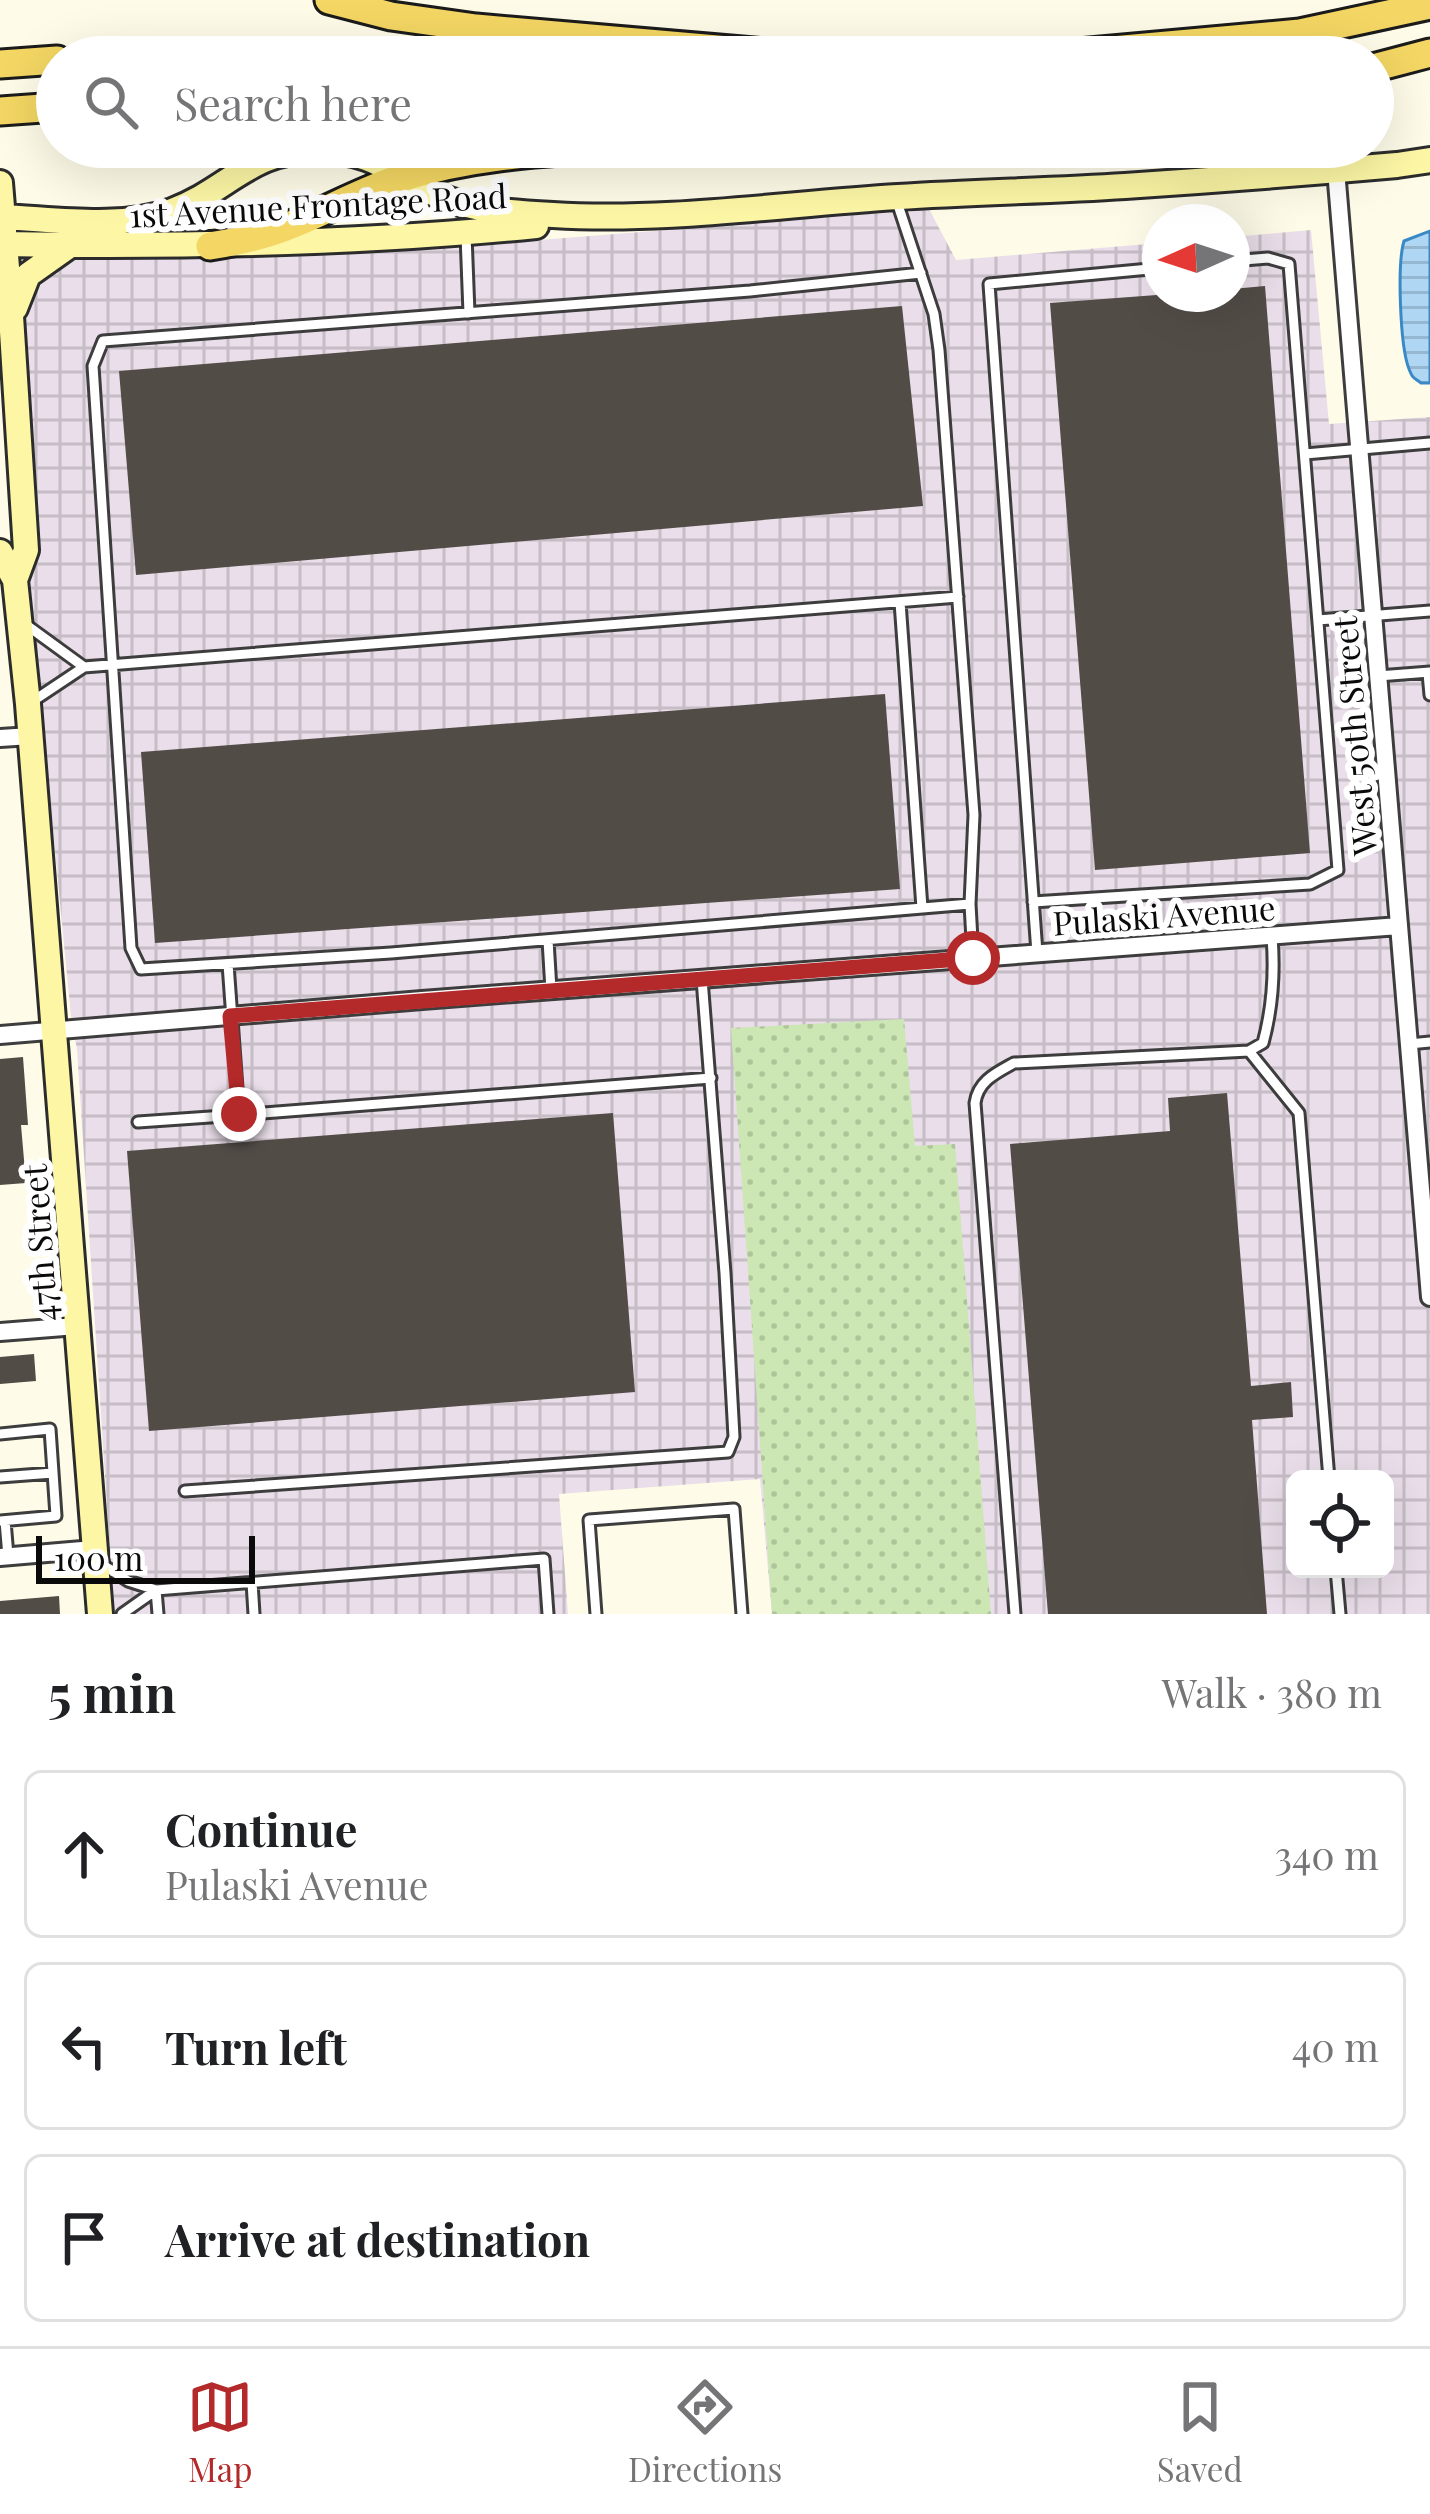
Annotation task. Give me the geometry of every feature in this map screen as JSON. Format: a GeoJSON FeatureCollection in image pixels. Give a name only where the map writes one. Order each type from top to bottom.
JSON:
{"type":"FeatureCollection","features":[{"type":"Feature","properties":{"kind":"main road"},"geometry":{"type":"LineString","coordinates":[[329,0],[391,16],[568,36]]}},
{"type":"Feature","properties":{"kind":"main road"},"geometry":{"type":"LineString","coordinates":[[1267,36],[1430,5]]}},
{"type":"Feature","properties":{"kind":"main road"},"geometry":{"type":"LineString","coordinates":[[1394,62],[1430,53]]}},
{"type":"Feature","properties":{"kind":"main road"},"geometry":{"type":"LineString","coordinates":[[0,64],[36,61]]}},
{"type":"Feature","properties":{"kind":"main road"},"geometry":{"type":"LineString","coordinates":[[0,111],[36,109]]}},
{"type":"Feature","properties":{"kind":"main road"},"geometry":{"type":"LineString","coordinates":[[211,246],[288,226],[361,192],[437,168]]}},
{"type":"Feature","properties":{"kind":"street","name":"1st Avenue Frontage Road"},"geometry":{"type":"LineString","coordinates":[[1394,164],[1430,160]]}},
{"type":"Feature","properties":{"kind":"street","name":"1st Avenue Frontage Road"},"geometry":{"type":"LineString","coordinates":[[2,218],[110,221],[170,212],[246,168]]}},
{"type":"Feature","properties":{"kind":"street","name":"1st Avenue Frontage Road"},"geometry":{"type":"LineString","coordinates":[[390,168],[464,205],[559,216],[640,215]]}},
{"type":"Feature","properties":{"kind":"street","name":"1st Avenue Frontage Road"},"geometry":{"type":"LineString","coordinates":[[3,244],[211,246],[466,232],[640,215],[1355,168]]}},
{"type":"Feature","properties":{"kind":"street","name":"West 50th Street"},"geometry":{"type":"LineString","coordinates":[[1336,170],[1409,1044],[1423,1126],[1430,1298]]}},
{"type":"Feature","properties":{"kind":"street","name":"47th Street"},"geometry":{"type":"LineString","coordinates":[[0,183],[11,316],[9,440],[26,550],[15,580]]}},
{"type":"Feature","properties":{"kind":"street"},"geometry":{"type":"LineString","coordinates":[[11,316],[28,274],[70,245]]}},
{"type":"Feature","properties":{"kind":"street","name":"47th Street"},"geometry":{"type":"LineString","coordinates":[[0,552],[15,580],[28,704],[100,1614]]}},
{"type":"Feature","properties":{"kind":"street"},"geometry":{"type":"LineString","coordinates":[[0,738],[31,736]]}},
{"type":"Feature","properties":{"kind":"street","name":"Pulaski Avenue"},"geometry":{"type":"LineString","coordinates":[[0,1035],[1399,926]]}},
{"type":"Feature","properties":{"kind":"street"},"geometry":{"type":"LineString","coordinates":[[0,1332],[77,1326]]}},
{"type":"Feature","properties":{"kind":"street"},"geometry":{"type":"LineString","coordinates":[[4,1556],[95,1555]]}},
{"type":"Feature","properties":{"kind":"lane"},"geometry":{"type":"LineString","coordinates":[[896,197],[934,314],[939,350],[974,815],[973,958]]}},
{"type":"Feature","properties":{"kind":"lane"},"geometry":{"type":"LineString","coordinates":[[466,232],[469,314]]}},
{"type":"Feature","properties":{"kind":"lane"},"geometry":{"type":"LineString","coordinates":[[1034,902],[1310,884],[1338,870],[1289,264],[1250,260]]}},
{"type":"Feature","properties":{"kind":"lane"},"geometry":{"type":"LineString","coordinates":[[1037,953],[989,284],[1142,270]]}},
{"type":"Feature","properties":{"kind":"lane"},"geometry":{"type":"LineString","coordinates":[[921,273],[750,291],[103,341],[93,366],[130,948],[141,969],[970,904]]}},
{"type":"Feature","properties":{"kind":"lane"},"geometry":{"type":"LineString","coordinates":[[1304,454],[1430,442]]}},
{"type":"Feature","properties":{"kind":"lane"},"geometry":{"type":"LineString","coordinates":[[28,704],[83,667],[958,597]]}},
{"type":"Feature","properties":{"kind":"lane"},"geometry":{"type":"LineString","coordinates":[[900,602],[922,908]]}},
{"type":"Feature","properties":{"kind":"lane"},"geometry":{"type":"LineString","coordinates":[[1318,620],[1430,611]]}},
{"type":"Feature","properties":{"kind":"lane"},"geometry":{"type":"LineString","coordinates":[[19,619],[83,667]]}},
{"type":"Feature","properties":{"kind":"lane"},"geometry":{"type":"LineString","coordinates":[[1378,676],[1429,673],[1430,695]]}},
{"type":"Feature","properties":{"kind":"lane"},"geometry":{"type":"LineString","coordinates":[[1015,1614],[977,1091],[1014,1063],[1249,1051],[1263,1043],[1271,1012],[1272,936]]}},
{"type":"Feature","properties":{"kind":"lane"},"geometry":{"type":"LineString","coordinates":[[548,940],[551,990]]}},
{"type":"Feature","properties":{"kind":"lane"},"geometry":{"type":"LineString","coordinates":[[229,964],[239,1114]]}},
{"type":"Feature","properties":{"kind":"lane"},"geometry":{"type":"LineString","coordinates":[[185,1491],[728,1452],[734,1437],[725,1273],[702,979]]}},
{"type":"Feature","properties":{"kind":"lane"},"geometry":{"type":"LineString","coordinates":[[1409,1044],[1430,1042]]}},
{"type":"Feature","properties":{"kind":"lane"},"geometry":{"type":"LineString","coordinates":[[1249,1051],[1300,1114],[1328,1470]]}},
{"type":"Feature","properties":{"kind":"lane"},"geometry":{"type":"LineString","coordinates":[[138,1122],[711,1078]]}},
{"type":"Feature","properties":{"kind":"lane"},"geometry":{"type":"LineString","coordinates":[[0,1433],[50,1429],[56,1516],[2,1521],[4,1556]]}},
{"type":"Feature","properties":{"kind":"lane"},"geometry":{"type":"LineString","coordinates":[[0,1477],[53,1473]]}},
{"type":"Feature","properties":{"kind":"lane"},"geometry":{"type":"LineString","coordinates":[[596,1614],[589,1520],[734,1509],[742,1614]]}},
{"type":"Feature","properties":{"kind":"lane"},"geometry":{"type":"LineString","coordinates":[[95,1555],[128,1581],[156,1590],[544,1559],[548,1614]]}},
{"type":"Feature","properties":{"kind":"lane"},"geometry":{"type":"LineString","coordinates":[[1337,1578],[1340,1614]]}},
{"type":"Feature","properties":{"kind":"lane"},"geometry":{"type":"LineString","coordinates":[[252,1582],[254,1614]]}},
{"type":"Feature","properties":{"kind":"lane"},"geometry":{"type":"LineString","coordinates":[[122,1614],[156,1590]]}},
{"type":"Feature","properties":{"kind":"lane"},"geometry":{"type":"LineString","coordinates":[[156,1590],[158,1614]]}},
{"type":"Feature","properties":{"kind":"shaded area"},"geometry":{"type":"Polygon","coordinates":[[[929,209],[956,260],[1142,244],[1142,312],[1250,312],[1250,235],[1311,230],[1329,424],[1430,417],[1430,1614],[772,1614],[760,1479],[559,1494],[568,1614],[114,1614],[77,1049],[29,581],[23,316],[44,279],[77,259],[453,247],[929,209]]]}},
{"type":"Feature","properties":{"kind":"green space"},"geometry":{"type":"Polygon","coordinates":[[[904,1019],[915,1146],[955,1144],[991,1614],[772,1614],[731,1028],[904,1019]]]}},
{"type":"Feature","properties":{"kind":"water"},"geometry":{"type":"Polygon","coordinates":[[[1430,231],[1430,383],[1421,383],[1411,375],[1406,358],[1401,267],[1404,241],[1430,231]]]}},
{"type":"Feature","properties":{"kind":"building"},"geometry":{"type":"Polygon","coordinates":[[[1265,286],[1310,853],[1095,870],[1050,303],[1142,296],[1142,312],[1250,312],[1250,287],[1265,286]]]}},
{"type":"Feature","properties":{"kind":"building"},"geometry":{"type":"Polygon","coordinates":[[[902,306],[923,506],[136,575],[119,371],[902,306]]]}},
{"type":"Feature","properties":{"kind":"building"},"geometry":{"type":"Polygon","coordinates":[[[885,694],[900,889],[155,943],[141,752],[885,694]]]}},
{"type":"Feature","properties":{"kind":"building"},"geometry":{"type":"Polygon","coordinates":[[[23,1057],[28,1125],[21,1125],[26,1183],[0,1185],[0,1059],[23,1057]]]}},
{"type":"Feature","properties":{"kind":"building"},"geometry":{"type":"Polygon","coordinates":[[[1227,1093],[1251,1386],[1291,1382],[1293,1417],[1252,1420],[1267,1614],[1048,1614],[1010,1144],[1170,1131],[1168,1098],[1227,1093]]]}},
{"type":"Feature","properties":{"kind":"building"},"geometry":{"type":"Polygon","coordinates":[[[613,1113],[635,1392],[149,1431],[127,1151],[613,1113]]]}},
{"type":"Feature","properties":{"kind":"building"},"geometry":{"type":"Polygon","coordinates":[[[34,1354],[36,1381],[0,1384],[0,1357],[34,1354]]]}},
{"type":"Feature","properties":{"kind":"building"},"geometry":{"type":"Polygon","coordinates":[[[59,1596],[60,1614],[0,1614],[0,1601],[59,1596]]]}},
{"type":"Feature","properties":{"kind":"route"},"geometry":{"type":"LineString","coordinates":[[239,1114],[230,1016],[973,958]]}}]}
